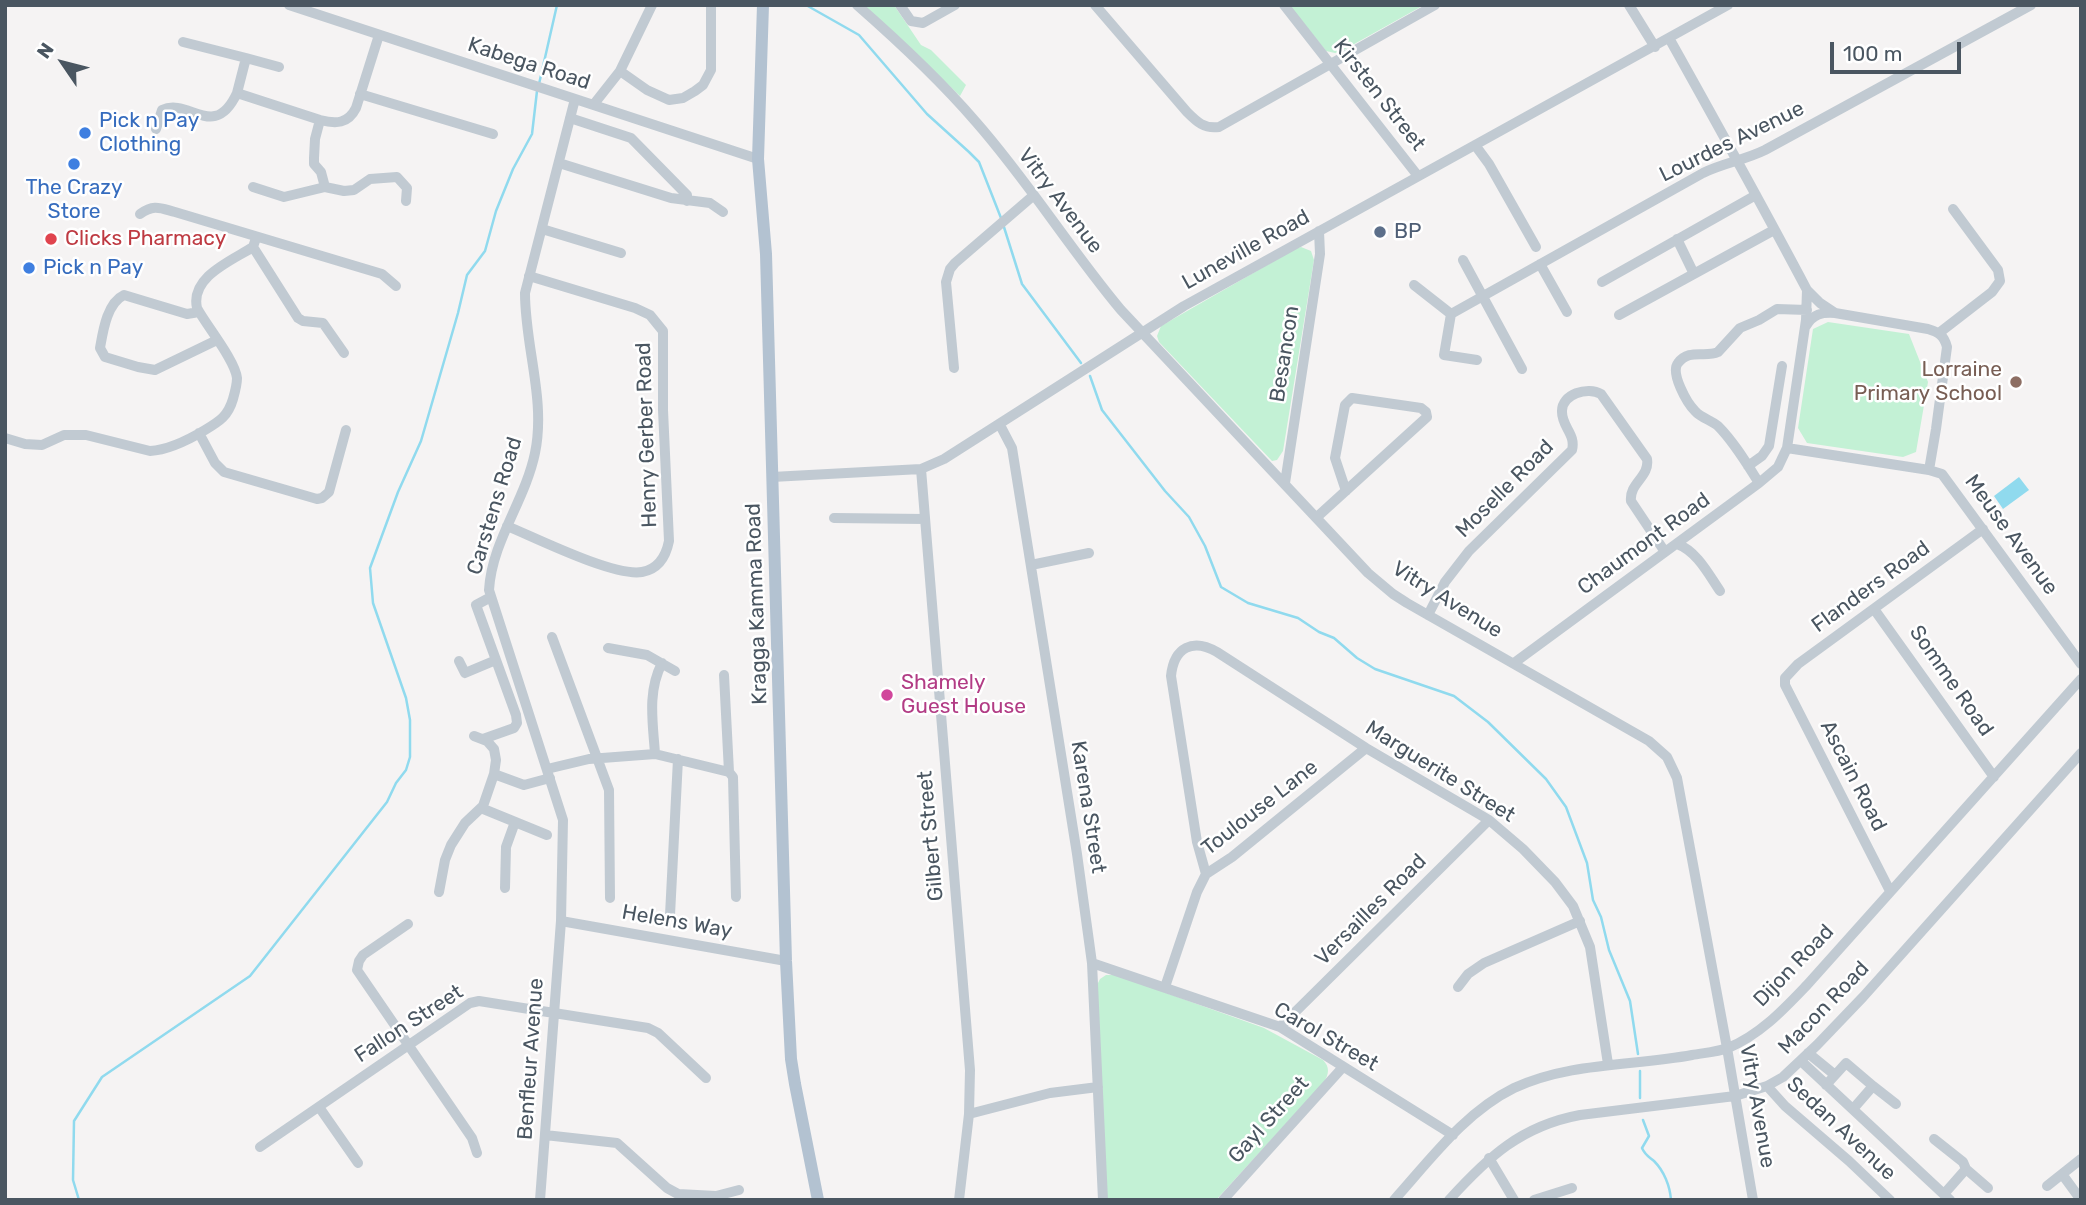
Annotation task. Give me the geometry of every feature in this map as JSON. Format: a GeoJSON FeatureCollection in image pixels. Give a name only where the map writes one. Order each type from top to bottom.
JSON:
{"type":"FeatureCollection","features":[{"type":"Feature","properties":{"kind":"main road","name":"Kragga Kamma Road"},"geometry":{"type":"LineString","coordinates":[[763,5],[758,159],[766,254],[786,961],[795,1084],[818,1200]]}},
{"type":"Feature","properties":{"kind":"street","name":"Kabega Road"},"geometry":{"type":"LineString","coordinates":[[289,5],[758,159]]}},
{"type":"Feature","properties":{"kind":"street"},"geometry":{"type":"LineString","coordinates":[[594,104],[620,71],[652,5]]}},
{"type":"Feature","properties":{"kind":"street"},"geometry":{"type":"LineString","coordinates":[[620,71],[647,90],[669,100],[683,98],[695,91],[703,85],[711,69],[711,5]]}},
{"type":"Feature","properties":{"kind":"street","name":"Vitry Avenue"},"geometry":{"type":"LineString","coordinates":[[857,5],[892,36],[976,121],[1092,275],[1368,573],[1393,594],[1428,615],[1649,741],[1672,765],[1727,1048],[1753,1200]]}},
{"type":"Feature","properties":{"kind":"street"},"geometry":{"type":"LineString","coordinates":[[901,5],[907,17],[916,23],[923,23],[955,5]]}},
{"type":"Feature","properties":{"kind":"street"},"geometry":{"type":"LineString","coordinates":[[1095,5],[1187,112],[1204,126],[1219,127],[1435,5]]}},
{"type":"Feature","properties":{"kind":"street","name":"Kirsten Street"},"geometry":{"type":"LineString","coordinates":[[1284,5],[1418,176]]}},
{"type":"Feature","properties":{"kind":"street"},"geometry":{"type":"LineString","coordinates":[[1629,5],[1655,47]]}},
{"type":"Feature","properties":{"kind":"street","name":"Luneville Road"},"geometry":{"type":"LineString","coordinates":[[772,477],[921,469],[944,459],[1184,306],[1728,5]]}},
{"type":"Feature","properties":{"kind":"street","name":"Lourdes Avenue"},"geometry":{"type":"LineString","coordinates":[[1451,314],[1703,173],[1765,150],[2031,5]]}},
{"type":"Feature","properties":{"kind":"street"},"geometry":{"type":"LineString","coordinates":[[237,93],[320,120],[332,123],[346,121],[352,115],[379,35]]}},
{"type":"Feature","properties":{"kind":"street"},"geometry":{"type":"LineString","coordinates":[[1669,38],[1807,290],[1835,313]]}},
{"type":"Feature","properties":{"kind":"street"},"geometry":{"type":"LineString","coordinates":[[183,42],[279,67]]}},
{"type":"Feature","properties":{"kind":"street"},"geometry":{"type":"LineString","coordinates":[[156,129],[162,110],[167,107],[212,117],[231,105],[246,58]]}},
{"type":"Feature","properties":{"kind":"street"},"geometry":{"type":"LineString","coordinates":[[360,94],[493,134]]}},
{"type":"Feature","properties":{"kind":"street","name":"Carstens Road"},"geometry":{"type":"LineString","coordinates":[[561,920],[563,820],[491,597],[490,580],[499,544],[530,472],[539,427],[539,403],[525,319],[525,293],[570,118],[571,98]]}},
{"type":"Feature","properties":{"kind":"street"},"geometry":{"type":"LineString","coordinates":[[570,118],[632,138],[687,195],[687,201]]}},
{"type":"Feature","properties":{"kind":"street"},"geometry":{"type":"LineString","coordinates":[[320,120],[315,139],[314,161],[321,172],[325,187]]}},
{"type":"Feature","properties":{"kind":"street"},"geometry":{"type":"LineString","coordinates":[[1475,145],[1489,164],[1536,247]]}},
{"type":"Feature","properties":{"kind":"street"},"geometry":{"type":"LineString","coordinates":[[559,163],[671,198],[710,203],[723,212]]}},
{"type":"Feature","properties":{"kind":"street"},"geometry":{"type":"LineString","coordinates":[[253,187],[284,197],[325,187],[354,190],[370,179],[397,177],[407,188],[406,201]]}},
{"type":"Feature","properties":{"kind":"street"},"geometry":{"type":"LineString","coordinates":[[954,368],[946,291],[947,274],[955,263],[1034,195]]}},
{"type":"Feature","properties":{"kind":"street"},"geometry":{"type":"LineString","coordinates":[[1602,282],[1756,195]]}},
{"type":"Feature","properties":{"kind":"street"},"geometry":{"type":"LineString","coordinates":[[140,214],[154,207],[234,229],[255,242],[382,274],[396,286]]}},
{"type":"Feature","properties":{"kind":"street"},"geometry":{"type":"LineString","coordinates":[[1939,333],[1992,292],[2000,281],[1998,270],[1953,209]]}},
{"type":"Feature","properties":{"kind":"street"},"geometry":{"type":"LineString","coordinates":[[541,229],[621,253]]}},
{"type":"Feature","properties":{"kind":"street"},"geometry":{"type":"LineString","coordinates":[[1619,315],[1774,230]]}},
{"type":"Feature","properties":{"kind":"street","name":"Besancon"},"geometry":{"type":"LineString","coordinates":[[1285,483],[1320,254],[1319,231]]}},
{"type":"Feature","properties":{"kind":"street"},"geometry":{"type":"LineString","coordinates":[[1678,239],[1694,274]]}},
{"type":"Feature","properties":{"kind":"street"},"geometry":{"type":"LineString","coordinates":[[5,438],[41,445],[64,435],[86,435],[159,451],[199,433],[226,416],[235,393],[236,374],[199,312],[195,300],[205,278],[255,242]]}},
{"type":"Feature","properties":{"kind":"street"},"geometry":{"type":"LineString","coordinates":[[255,242],[299,319],[323,323],[344,353]]}},
{"type":"Feature","properties":{"kind":"street"},"geometry":{"type":"LineString","coordinates":[[1462,260],[1522,369]]}},
{"type":"Feature","properties":{"kind":"street"},"geometry":{"type":"LineString","coordinates":[[1540,264],[1567,312]]}},
{"type":"Feature","properties":{"kind":"street","name":"Henry Gerber Road"},"geometry":{"type":"LineString","coordinates":[[507,526],[572,554],[622,571],[643,572],[657,566],[666,554],[669,541],[663,410],[663,331],[650,315],[635,308],[529,276]]}},
{"type":"Feature","properties":{"kind":"street"},"geometry":{"type":"LineString","coordinates":[[1414,285],[1451,314],[1444,355],[1477,360]]}},
{"type":"Feature","properties":{"kind":"street"},"geometry":{"type":"LineString","coordinates":[[1804,329],[1809,321],[1819,314],[1835,313],[1928,329],[1943,337],[1947,346],[1929,470],[1787,448],[1804,329],[1807,310],[1807,290]]}},
{"type":"Feature","properties":{"kind":"street"},"geometry":{"type":"LineString","coordinates":[[199,312],[187,314],[124,295],[118,298],[111,308],[100,348],[105,357],[155,370],[217,340]]}},
{"type":"Feature","properties":{"kind":"street"},"geometry":{"type":"LineString","coordinates":[[1759,484],[1718,427],[1694,411],[1678,382],[1677,364],[1690,355],[1714,355],[1740,328],[1777,309],[1807,310]]}},
{"type":"Feature","properties":{"kind":"street"},"geometry":{"type":"LineString","coordinates":[[1748,466],[1762,456],[1769,446],[1782,366]]}},
{"type":"Feature","properties":{"kind":"street","name":"Moselle Road"},"geometry":{"type":"LineString","coordinates":[[1428,615],[1445,582],[1469,551],[1572,450],[1573,440],[1562,409],[1567,400],[1585,390],[1601,394],[1647,459],[1647,470],[1630,493],[1631,501],[1665,552]]}},
{"type":"Feature","properties":{"kind":"street"},"geometry":{"type":"LineString","coordinates":[[1317,517],[1346,491],[1427,417],[1424,409],[1352,398],[1346,401],[1335,458],[1346,491]]}},
{"type":"Feature","properties":{"kind":"street","name":"Karena Street"},"geometry":{"type":"LineString","coordinates":[[1000,425],[1012,448],[1092,963],[1103,1200]]}},
{"type":"Feature","properties":{"kind":"street"},"geometry":{"type":"LineString","coordinates":[[199,433],[215,463],[224,472],[317,499],[329,492],[346,430]]}},
{"type":"Feature","properties":{"kind":"street","name":"Chaumont Road"},"geometry":{"type":"LineString","coordinates":[[1514,663],[1759,484],[1778,467],[1787,448]]}},
{"type":"Feature","properties":{"kind":"street","name":"Gilbert Street"},"geometry":{"type":"LineString","coordinates":[[921,469],[970,1070],[970,1114],[959,1200]]}},
{"type":"Feature","properties":{"kind":"street","name":"Meuse Avenue"},"geometry":{"type":"LineString","coordinates":[[1929,470],[1942,474],[2081,664]]}},
{"type":"Feature","properties":{"kind":"street"},"geometry":{"type":"LineString","coordinates":[[834,518],[925,519]]}},
{"type":"Feature","properties":{"kind":"street","name":"Flanders Road"},"geometry":{"type":"LineString","coordinates":[[1785,678],[1798,664],[1983,529]]}},
{"type":"Feature","properties":{"kind":"street"},"geometry":{"type":"LineString","coordinates":[[1677,544],[1692,553],[1720,591]]}},
{"type":"Feature","properties":{"kind":"street"},"geometry":{"type":"LineString","coordinates":[[1031,565],[1089,553]]}},
{"type":"Feature","properties":{"kind":"street"},"geometry":{"type":"LineString","coordinates":[[439,892],[445,860],[451,845],[463,826],[481,808],[494,774],[495,752],[489,743],[478,738],[514,729],[517,723],[476,605],[491,597]]}},
{"type":"Feature","properties":{"kind":"street","name":"Somme Road"},"geometry":{"type":"LineString","coordinates":[[1874,609],[1994,777]]}},
{"type":"Feature","properties":{"kind":"street"},"geometry":{"type":"LineString","coordinates":[[552,637],[609,790],[610,898]]}},
{"type":"Feature","properties":{"kind":"street","name":"Marguerite Street"},"geometry":{"type":"LineString","coordinates":[[1206,874],[1197,842],[1171,676],[1172,665],[1181,651],[1189,646],[1203,645],[1366,748],[1489,820],[1523,849],[1555,882],[1580,920],[1590,947],[1608,1064]]}},
{"type":"Feature","properties":{"kind":"street"},"geometry":{"type":"LineString","coordinates":[[608,648],[638,652],[675,671]]}},
{"type":"Feature","properties":{"kind":"street"},"geometry":{"type":"LineString","coordinates":[[459,661],[465,673],[496,660]]}},
{"type":"Feature","properties":{"kind":"street"},"geometry":{"type":"LineString","coordinates":[[655,754],[651,698],[653,683],[662,663]]}},
{"type":"Feature","properties":{"kind":"street"},"geometry":{"type":"LineString","coordinates":[[724,675],[729,772],[733,777],[736,897]]}},
{"type":"Feature","properties":{"kind":"street","name":"Ascain Road"},"geometry":{"type":"LineString","coordinates":[[1785,678],[1785,685],[1890,891]]}},
{"type":"Feature","properties":{"kind":"street","name":"Dijon Road"},"geometry":{"type":"LineString","coordinates":[[1394,1200],[1472,1116],[1513,1089],[1542,1077],[1608,1064],[1666,1060],[1727,1048],[1772,1020],[1807,985],[2081,680]]}},
{"type":"Feature","properties":{"kind":"street","name":"Toulouse Lane"},"geometry":{"type":"LineString","coordinates":[[1165,988],[1197,892],[1206,874],[1232,857],[1366,748]]}},
{"type":"Feature","properties":{"kind":"street"},"geometry":{"type":"LineString","coordinates":[[494,774],[524,785],[596,758],[655,754],[729,772]]}},
{"type":"Feature","properties":{"kind":"street","name":"Macon Road"},"geometry":{"type":"LineString","coordinates":[[1455,1198],[1489,1158],[1525,1135],[1563,1118],[1735,1096],[1767,1086],[1783,1077],[1870,988],[2081,754]]}},
{"type":"Feature","properties":{"kind":"street"},"geometry":{"type":"LineString","coordinates":[[670,915],[678,759]]}},
{"type":"Feature","properties":{"kind":"street"},"geometry":{"type":"LineString","coordinates":[[481,808],[547,835]]}},
{"type":"Feature","properties":{"kind":"street","name":"Versailles Road"},"geometry":{"type":"LineString","coordinates":[[1280,1027],[1489,820]]}},
{"type":"Feature","properties":{"kind":"street"},"geometry":{"type":"LineString","coordinates":[[505,888],[506,847],[515,822]]}},
{"type":"Feature","properties":{"kind":"street","name":"Helens Way"},"geometry":{"type":"LineString","coordinates":[[561,920],[786,961]]}},
{"type":"Feature","properties":{"kind":"street","name":"Benfleur Avenue"},"geometry":{"type":"LineString","coordinates":[[540,1200],[561,920]]}},
{"type":"Feature","properties":{"kind":"street"},"geometry":{"type":"LineString","coordinates":[[1458,987],[1468,974],[1484,962],[1580,920]]}},
{"type":"Feature","properties":{"kind":"street"},"geometry":{"type":"LineString","coordinates":[[408,924],[361,958],[357,967],[359,974],[472,1138],[477,1153]]}},
{"type":"Feature","properties":{"kind":"street","name":"Carol Street"},"geometry":{"type":"LineString","coordinates":[[1092,963],[1280,1027],[1453,1135]]}},
{"type":"Feature","properties":{"kind":"street","name":"Fallon Street"},"geometry":{"type":"LineString","coordinates":[[260,1147],[474,1002],[484,1001],[653,1030],[706,1078]]}},
{"type":"Feature","properties":{"kind":"street"},"geometry":{"type":"LineString","coordinates":[[1805,1057],[1835,1075]]}},
{"type":"Feature","properties":{"kind":"street"},"geometry":{"type":"LineString","coordinates":[[1805,1057],[1826,1085],[1947,1197],[1966,1169]]}},
{"type":"Feature","properties":{"kind":"street"},"geometry":{"type":"LineString","coordinates":[[1826,1085],[1846,1063],[1896,1104]]}},
{"type":"Feature","properties":{"kind":"street","name":"Gayl Street"},"geometry":{"type":"LineString","coordinates":[[1223,1200],[1343,1067]]}},
{"type":"Feature","properties":{"kind":"street","name":"Sedan Avenue"},"geometry":{"type":"LineString","coordinates":[[1767,1086],[1785,1106],[1890,1200]]}},
{"type":"Feature","properties":{"kind":"street"},"geometry":{"type":"LineString","coordinates":[[1853,1110],[1873,1086]]}},
{"type":"Feature","properties":{"kind":"street"},"geometry":{"type":"LineString","coordinates":[[970,1114],[1050,1093],[1098,1087]]}},
{"type":"Feature","properties":{"kind":"street"},"geometry":{"type":"LineString","coordinates":[[319,1107],[358,1163]]}},
{"type":"Feature","properties":{"kind":"street"},"geometry":{"type":"LineString","coordinates":[[545,1135],[617,1143],[667,1188],[678,1194],[716,1196],[739,1190]]}},
{"type":"Feature","properties":{"kind":"street"},"geometry":{"type":"LineString","coordinates":[[1934,1139],[1963,1162],[1966,1169],[1988,1188]]}},
{"type":"Feature","properties":{"kind":"street"},"geometry":{"type":"LineString","coordinates":[[1489,1158],[1514,1200]]}},
{"type":"Feature","properties":{"kind":"street"},"geometry":{"type":"LineString","coordinates":[[2047,1186],[2081,1159]]}},
{"type":"Feature","properties":{"kind":"street"},"geometry":{"type":"LineString","coordinates":[[2062,1174],[2081,1200]]}},
{"type":"Feature","properties":{"kind":"street"},"geometry":{"type":"LineString","coordinates":[[1534,1200],[1572,1188]]}},
{"type":"Feature","properties":{"kind":"green space"},"geometry":{"type":"Polygon","coordinates":[[[864,5],[894,5],[921,45],[931,50],[966,85],[960,96],[864,5]]]}},
{"type":"Feature","properties":{"kind":"green space"},"geometry":{"type":"Polygon","coordinates":[[[1289,5],[1424,5],[1335,53],[1326,51],[1289,5]]]}},
{"type":"Feature","properties":{"kind":"green space"},"geometry":{"type":"Polygon","coordinates":[[[1301,247],[1311,251],[1314,260],[1283,451],[1277,460],[1272,461],[1159,342],[1157,336],[1161,326],[1301,247]]]}},
{"type":"Feature","properties":{"kind":"green space"},"geometry":{"type":"Polygon","coordinates":[[[1828,322],[1909,334],[1928,382],[1916,452],[1903,457],[1807,443],[1798,428],[1813,329],[1828,322]]]}},
{"type":"Feature","properties":{"kind":"green space"},"geometry":{"type":"Polygon","coordinates":[[[1106,975],[1116,975],[1264,1028],[1323,1060],[1327,1065],[1328,1073],[1324,1082],[1216,1200],[1107,1200],[1097,985],[1106,975]]]}},
{"type":"Feature","properties":{"kind":"water"},"geometry":{"type":"Polygon","coordinates":[[[2019,477],[2029,490],[2003,509],[1994,496],[2019,477]]]}},
{"type":"Feature","properties":{"kind":"waterway"},"geometry":{"type":"LineString","coordinates":[[539,84],[557,5]]}},
{"type":"Feature","properties":{"kind":"waterway"},"geometry":{"type":"LineString","coordinates":[[806,5],[859,35],[927,114],[979,162],[1001,218]]}},
{"type":"Feature","properties":{"kind":"waterway"},"geometry":{"type":"LineString","coordinates":[[79,1200],[73,1180],[74,1121],[102,1077],[250,976],[387,802],[406,770],[410,757],[410,720],[406,698],[373,603],[370,568],[398,492],[421,441],[467,275],[485,251],[496,211],[513,169],[532,134],[537,91]]}},
{"type":"Feature","properties":{"kind":"waterway"},"geometry":{"type":"LineString","coordinates":[[1003,224],[1022,284],[1081,363]]}},
{"type":"Feature","properties":{"kind":"waterway"},"geometry":{"type":"LineString","coordinates":[[1090,376],[1102,410],[1165,491],[1189,517],[1205,546],[1221,587],[1248,603],[1298,618],[1334,638],[1375,669],[1454,696],[1488,722],[1546,779],[1566,807],[1587,863],[1593,900],[1601,917],[1609,950],[1630,1001],[1638,1054]]}},
{"type":"Feature","properties":{"kind":"waterway"},"geometry":{"type":"LineString","coordinates":[[1640,1071],[1640,1098]]}},
{"type":"Feature","properties":{"kind":"waterway"},"geometry":{"type":"LineString","coordinates":[[1643,1120],[1649,1136],[1642,1148],[1664,1174],[1671,1200]]}},
{"type":"Feature","properties":{"kind":"place","name":"Pick n Pay Clothing"},"geometry":{"type":"Point","coordinates":[85,133]}},
{"type":"Feature","properties":{"kind":"place","name":"The Crazy Store"},"geometry":{"type":"Point","coordinates":[74,164]}},
{"type":"Feature","properties":{"kind":"place","name":"BP"},"geometry":{"type":"Point","coordinates":[1380,232]}},
{"type":"Feature","properties":{"kind":"place","name":"Clicks Pharmacy"},"geometry":{"type":"Point","coordinates":[51,239]}},
{"type":"Feature","properties":{"kind":"place","name":"Pick n Pay"},"geometry":{"type":"Point","coordinates":[29,268]}},
{"type":"Feature","properties":{"kind":"place","name":"Lorraine Primary School"},"geometry":{"type":"Point","coordinates":[2016,382]}},
{"type":"Feature","properties":{"kind":"place","name":"Shamely Guest House"},"geometry":{"type":"Point","coordinates":[887,695]}}]}
